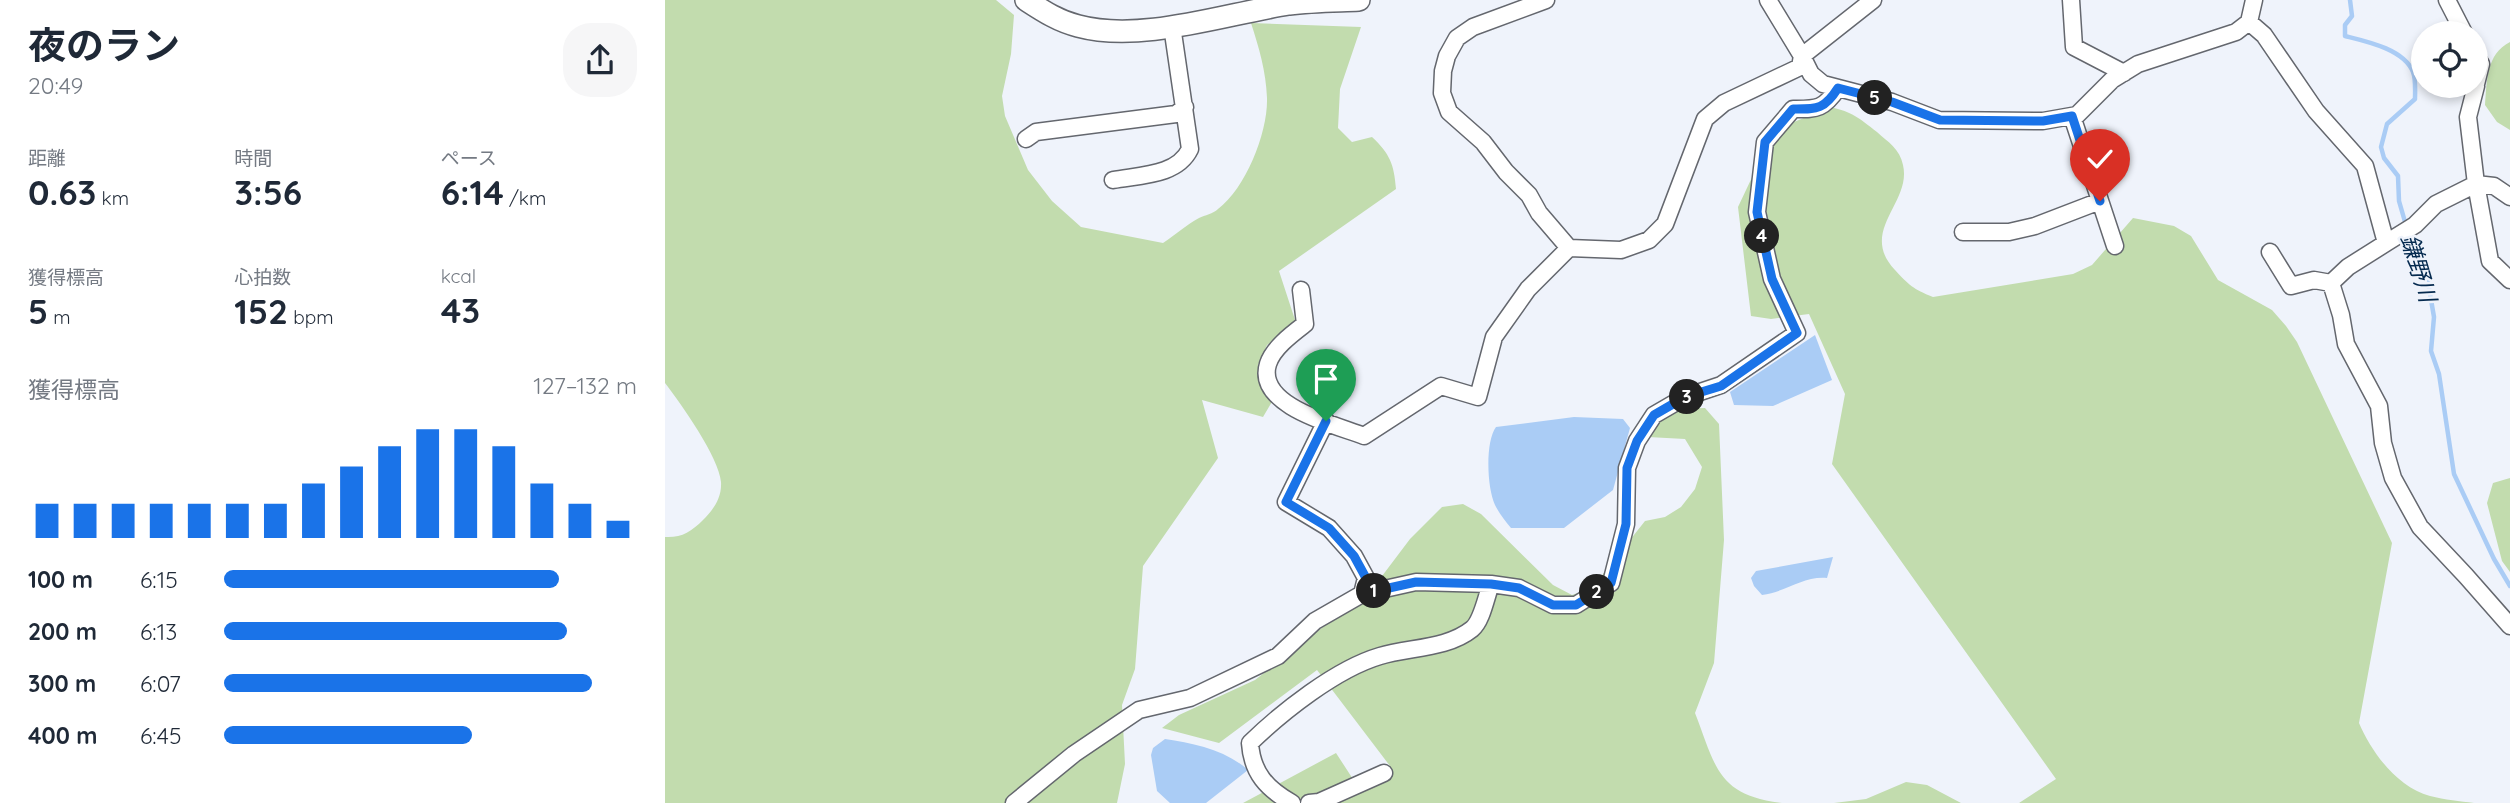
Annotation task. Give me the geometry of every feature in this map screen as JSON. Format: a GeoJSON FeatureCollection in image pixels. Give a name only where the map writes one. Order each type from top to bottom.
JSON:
{"type":"FeatureCollection","features":[{"type":"Feature","properties":{"kind":"main road"},"geometry":{"type":"LineString","coordinates":[[1026,0],[1057,20],[1104,31],[1156,29],[1291,4],[1359,0]]}},
{"type":"Feature","properties":{"kind":"street"},"geometry":{"type":"LineString","coordinates":[[1546,0],[1473,27],[1457,38],[1447,56],[1442,93],[1448,112],[1483,142],[1569,248],[1621,250],[1649,240],[1665,224],[1705,120],[1724,103],[1800,67],[1802,56],[1873,0]]}},
{"type":"Feature","properties":{"kind":"street"},"geometry":{"type":"LineString","coordinates":[[1768,0],[1811,74],[1823,84],[1892,102],[1940,120],[2043,121],[2077,115],[2112,80],[2138,64],[2236,32],[2249,22],[2254,0]]}},
{"type":"Feature","properties":{"kind":"street"},"geometry":{"type":"LineString","coordinates":[[2071,0],[2074,47],[2124,73]]}},
{"type":"Feature","properties":{"kind":"street"},"geometry":{"type":"LineString","coordinates":[[2447,0],[2458,21]]}},
{"type":"Feature","properties":{"kind":"street"},"geometry":{"type":"LineString","coordinates":[[2249,22],[2264,35],[2316,111],[2365,166],[2386,243]]}},
{"type":"Feature","properties":{"kind":"street"},"geometry":{"type":"LineString","coordinates":[[1113,180],[1166,170],[1184,160],[1190,149],[1172,26]]}},
{"type":"Feature","properties":{"kind":"street"},"geometry":{"type":"LineString","coordinates":[[1014,803],[1074,754],[1139,710],[1190,698],[1278,656],[1315,621],[1362,594],[1416,582],[1491,584],[1519,588],[1553,605],[1576,605],[1611,583],[1626,524],[1627,468],[1637,441],[1654,415],[1685,397],[1721,386],[1797,333],[1772,279],[1757,212],[1765,142],[1793,109],[1817,109],[1831,99],[1838,88]]}},
{"type":"Feature","properties":{"kind":"street"},"geometry":{"type":"LineString","coordinates":[[2473,98],[2468,117],[2476,184],[2490,261],[2510,280]]}},
{"type":"Feature","properties":{"kind":"street"},"geometry":{"type":"LineString","coordinates":[[1026,139],[1036,132],[1176,114],[1185,107]]}},
{"type":"Feature","properties":{"kind":"street"},"geometry":{"type":"LineString","coordinates":[[2072,116],[2115,246]]}},
{"type":"Feature","properties":{"kind":"street"},"geometry":{"type":"LineString","coordinates":[[2331,284],[2348,267],[2410,229],[2436,204],[2476,184],[2494,186],[2510,197]]}},
{"type":"Feature","properties":{"kind":"street"},"geometry":{"type":"LineString","coordinates":[[1963,232],[2009,232],[2035,226],[2100,201]]}},
{"type":"Feature","properties":{"kind":"street"},"geometry":{"type":"LineString","coordinates":[[1301,290],[1305,324],[1282,344],[1268,362],[1267,375],[1274,394],[1291,408],[1364,436],[1441,386],[1478,397],[1495,337],[1528,289],[1569,248]]}},
{"type":"Feature","properties":{"kind":"street"},"geometry":{"type":"LineString","coordinates":[[2270,252],[2291,286],[2314,280],[2331,284]]}},
{"type":"Feature","properties":{"kind":"street"},"geometry":{"type":"LineString","coordinates":[[2331,284],[2341,315],[2346,344],[2379,406],[2383,443],[2393,478],[2420,527],[2510,626]]}},
{"type":"Feature","properties":{"kind":"street"},"geometry":{"type":"LineString","coordinates":[[1326,421],[1286,502],[1329,528],[1354,556],[1366,578],[1362,594]]}},
{"type":"Feature","properties":{"kind":"street"},"geometry":{"type":"LineString","coordinates":[[1292,803],[1276,794],[1259,778],[1250,743],[1271,723],[1337,676],[1378,656],[1458,639],[1476,626],[1491,584]]}},
{"type":"Feature","properties":{"kind":"street"},"geometry":{"type":"LineString","coordinates":[[1309,803],[1319,802],[1384,773]]}},
{"type":"Feature","properties":{"kind":"green space"},"geometry":{"type":"Polygon","coordinates":[[[665,0],[996,0],[1014,15],[1011,54],[1002,96],[1005,116],[1028,170],[1052,201],[1081,227],[1163,243],[1194,221],[1216,211],[1228,200],[1246,174],[1259,143],[1264,127],[1267,98],[1264,69],[1251,23],[1361,27],[1340,89],[1338,128],[1352,142],[1372,137],[1378,143],[1390,160],[1396,189],[1279,271],[1296,323],[1267,345],[1258,365],[1273,400],[1263,417],[1202,400],[1218,458],[1143,566],[1135,669],[1122,705],[1125,764],[1117,803],[665,803],[665,537],[685,533],[703,520],[716,503],[721,482],[707,445],[665,383],[665,0]]]}},
{"type":"Feature","properties":{"kind":"green space"},"geometry":{"type":"Polygon","coordinates":[[[2510,42],[2510,130],[2497,122],[2485,105],[2486,98],[2488,98],[2489,69],[2502,47],[2510,42]]]}},
{"type":"Feature","properties":{"kind":"green space"},"geometry":{"type":"Polygon","coordinates":[[[1830,107],[1860,119],[1899,154],[1904,179],[1882,242],[1885,256],[1895,270],[1912,286],[1926,294],[1933,297],[2073,274],[2092,265],[2133,218],[2174,226],[2191,236],[2218,280],[2272,310],[2297,342],[2392,543],[2359,723],[2378,757],[2407,785],[2430,796],[2474,803],[2019,803],[2056,779],[1832,464],[1845,394],[1809,314],[1771,319],[1751,316],[1738,207],[1755,171],[1779,137],[1794,122],[1830,107]]]}},
{"type":"Feature","properties":{"kind":"green space"},"geometry":{"type":"Polygon","coordinates":[[[1705,408],[1719,424],[1724,540],[1714,663],[1695,713],[1715,763],[1731,785],[1760,799],[1782,803],[1243,803],[1336,753],[1362,793],[1390,766],[1317,670],[1219,743],[1162,728],[1179,715],[1255,680],[1373,588],[1410,539],[1442,507],[1463,504],[1481,514],[1553,585],[1572,595],[1592,588],[1645,521],[1665,517],[1681,507],[1695,489],[1702,467],[1685,439],[1648,437],[1670,409],[1705,408]]]}},
{"type":"Feature","properties":{"kind":"green space"},"geometry":{"type":"Polygon","coordinates":[[[2510,478],[2510,572],[2502,561],[2487,503],[2493,483],[2510,478]]]}},
{"type":"Feature","properties":{"kind":"green space"},"geometry":{"type":"Polygon","coordinates":[[[1906,782],[1927,785],[1961,803],[1834,803],[1866,799],[1906,782]]]}},
{"type":"Feature","properties":{"kind":"water"},"geometry":{"type":"Polygon","coordinates":[[[1815,335],[1832,380],[1773,406],[1734,405],[1730,392],[1815,335]]]}},
{"type":"Feature","properties":{"kind":"water"},"geometry":{"type":"Polygon","coordinates":[[[1574,417],[1623,419],[1630,428],[1613,490],[1564,528],[1511,528],[1495,505],[1490,488],[1488,465],[1492,434],[1496,427],[1574,417]]]}},
{"type":"Feature","properties":{"kind":"water"},"geometry":{"type":"Polygon","coordinates":[[[1833,557],[1827,578],[1810,579],[1771,593],[1762,595],[1751,578],[1756,571],[1833,557]]]}},
{"type":"Feature","properties":{"kind":"water"},"geometry":{"type":"Polygon","coordinates":[[[1165,739],[1219,752],[1248,770],[1206,803],[1170,803],[1157,791],[1151,755],[1153,748],[1165,739]]]}},
{"type":"Feature","properties":{"kind":"waterway","name":"鎌野川"},"geometry":{"type":"LineString","coordinates":[[2350,0],[2352,16],[2345,25],[2345,36],[2393,52],[2408,64],[2414,75],[2415,99],[2387,124],[2381,147],[2384,158],[2398,176],[2399,201],[2412,246],[2426,271],[2434,317],[2431,351],[2439,374],[2454,474],[2494,559],[2510,586]]}},
{"type":"Feature","properties":{"kind":"route"},"geometry":{"type":"LineString","coordinates":[[1326,421],[1286,502],[1329,528],[1354,556],[1366,578],[1362,594],[1416,582],[1491,584],[1519,588],[1553,605],[1576,605],[1611,583],[1626,524],[1627,468],[1637,441],[1654,415],[1685,397],[1721,386],[1797,333],[1772,279],[1757,212],[1765,142],[1793,109],[1817,109],[1831,99],[1838,88],[1892,102],[1940,120],[2043,121],[2072,116],[2100,201]]}}]}
